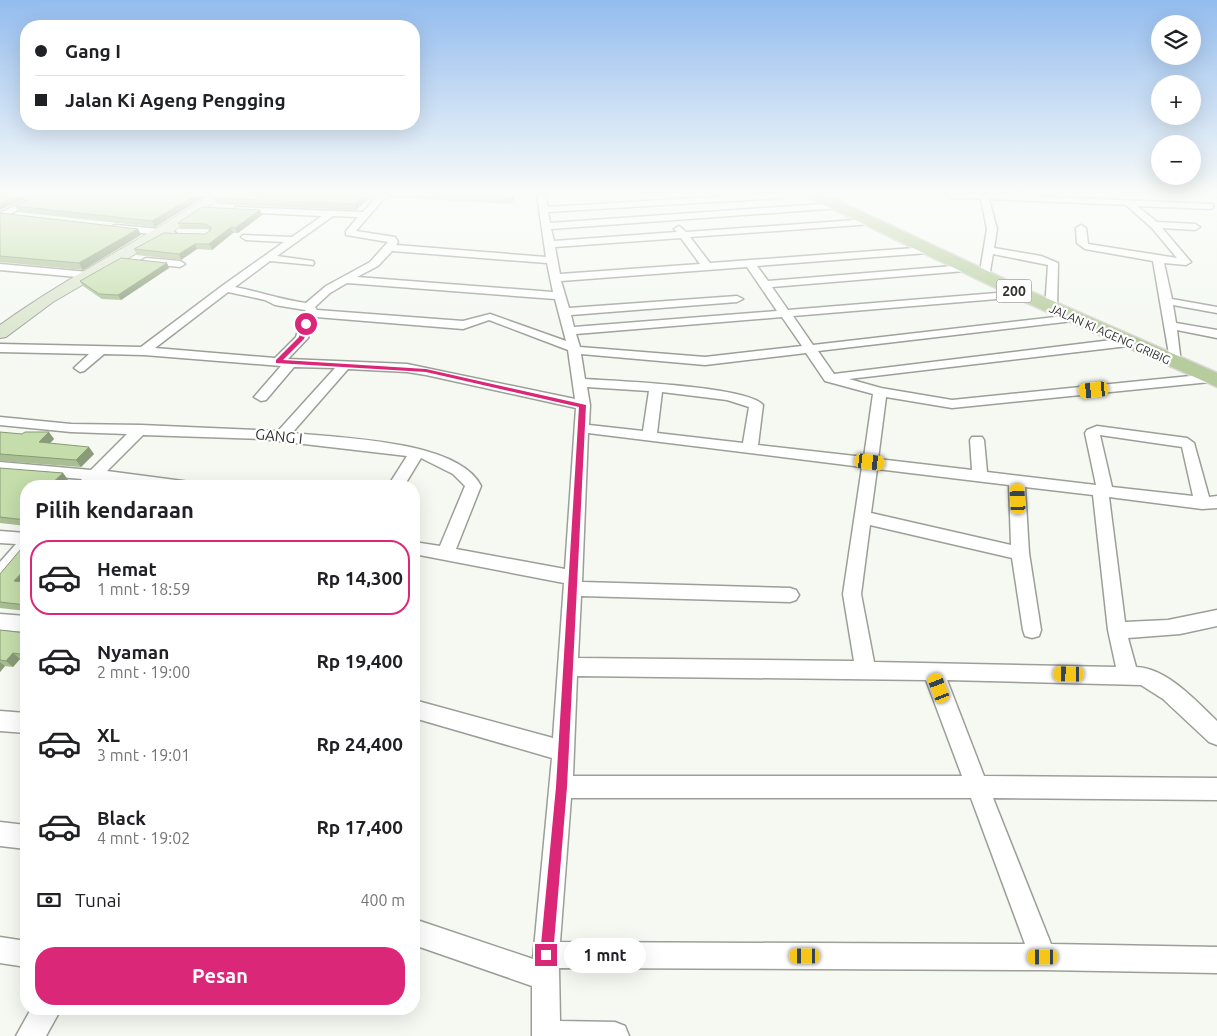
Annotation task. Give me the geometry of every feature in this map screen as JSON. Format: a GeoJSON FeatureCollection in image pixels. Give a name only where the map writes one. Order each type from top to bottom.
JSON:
{"type":"FeatureCollection","features":[{"type":"Feature","properties":{"kind":"main road"},"geometry":{"type":"LineString","coordinates":[[0,333],[47,299],[144,243]]}},
{"type":"Feature","properties":{"kind":"main road","name":"JALAN KI AGENG GRIBIG"},"geometry":{"type":"LineString","coordinates":[[914,243],[1051,308],[1214,380]]}},
{"type":"Feature","properties":{"kind":"street"},"geometry":{"type":"LineString","coordinates":[[144,351],[226,288],[290,243]]}},
{"type":"Feature","properties":{"kind":"street"},"geometry":{"type":"LineString","coordinates":[[261,398],[302,338],[311,310],[326,290],[369,269],[393,243]]}},
{"type":"Feature","properties":{"kind":"street"},"geometry":{"type":"LineString","coordinates":[[550,243],[581,382],[583,405],[561,787],[546,966],[546,1035],[614,1036]]}},
{"type":"Feature","properties":{"kind":"street"},"geometry":{"type":"LineString","coordinates":[[553,261],[641,243]]}},
{"type":"Feature","properties":{"kind":"street"},"geometry":{"type":"LineString","coordinates":[[689,243],[707,266]]}},
{"type":"Feature","properties":{"kind":"street"},"geometry":{"type":"LineString","coordinates":[[984,277],[990,243]]}},
{"type":"Feature","properties":{"kind":"street"},"geometry":{"type":"LineString","coordinates":[[1082,243],[1085,246],[1158,260],[1186,262],[1170,243]]}},
{"type":"Feature","properties":{"kind":"street"},"geometry":{"type":"LineString","coordinates":[[390,248],[553,261],[707,266],[928,250]]}},
{"type":"Feature","properties":{"kind":"street"},"geometry":{"type":"LineString","coordinates":[[989,250],[1041,259],[1053,263],[1051,308]]}},
{"type":"Feature","properties":{"kind":"street"},"geometry":{"type":"LineString","coordinates":[[119,258],[180,264]]}},
{"type":"Feature","properties":{"kind":"street"},"geometry":{"type":"LineString","coordinates":[[269,258],[309,263]]}},
{"type":"Feature","properties":{"kind":"street"},"geometry":{"type":"LineString","coordinates":[[1158,260],[1167,301],[1175,363]]}},
{"type":"Feature","properties":{"kind":"street"},"geometry":{"type":"LineString","coordinates":[[750,263],[830,378],[880,392],[952,404],[1214,380]]}},
{"type":"Feature","properties":{"kind":"street"},"geometry":{"type":"LineString","coordinates":[[0,267],[88,275]]}},
{"type":"Feature","properties":{"kind":"street"},"geometry":{"type":"LineString","coordinates":[[765,284],[965,268]]}},
{"type":"Feature","properties":{"kind":"street"},"geometry":{"type":"LineString","coordinates":[[346,280],[562,304],[737,298]]}},
{"type":"Feature","properties":{"kind":"street"},"geometry":{"type":"LineString","coordinates":[[226,288],[270,297],[276,302],[311,310],[463,325],[470,324],[483,317],[490,317],[573,343],[705,361],[1073,318]]}},
{"type":"Feature","properties":{"kind":"street"},"geometry":{"type":"LineString","coordinates":[[573,343],[785,314],[1022,294]]}},
{"type":"Feature","properties":{"kind":"street"},"geometry":{"type":"LineString","coordinates":[[1167,301],[1217,310]]}},
{"type":"Feature","properties":{"kind":"street"},"geometry":{"type":"LineString","coordinates":[[1170,325],[1217,334]]}},
{"type":"Feature","properties":{"kind":"street"},"geometry":{"type":"LineString","coordinates":[[830,378],[1128,342]]}},
{"type":"Feature","properties":{"kind":"street"},"geometry":{"type":"LineString","coordinates":[[0,348],[144,351],[284,362],[426,370],[583,405]]}},
{"type":"Feature","properties":{"kind":"street"},"geometry":{"type":"LineString","coordinates":[[80,368],[100,351]]}},
{"type":"Feature","properties":{"kind":"street"},"geometry":{"type":"LineString","coordinates":[[282,436],[346,364]]}},
{"type":"Feature","properties":{"kind":"street"},"geometry":{"type":"LineString","coordinates":[[581,382],[656,388],[752,401],[756,405],[750,447]]}},
{"type":"Feature","properties":{"kind":"street"},"geometry":{"type":"LineString","coordinates":[[649,436],[656,388]]}},
{"type":"Feature","properties":{"kind":"street"},"geometry":{"type":"LineString","coordinates":[[866,671],[852,594],[880,392]]}},
{"type":"Feature","properties":{"kind":"street","name":"GANG I"},"geometry":{"type":"LineString","coordinates":[[0,420],[71,428],[222,432],[282,436],[417,452],[432,457],[467,475],[473,482],[446,553]]}},
{"type":"Feature","properties":{"kind":"street"},"geometry":{"type":"LineString","coordinates":[[581,428],[750,447],[1103,492],[1210,503],[1189,446],[1186,443],[1097,430],[1092,433],[1103,492],[1117,630],[1128,676]]}},
{"type":"Feature","properties":{"kind":"street"},"geometry":{"type":"LineString","coordinates":[[90,480],[141,429]]}},
{"type":"Feature","properties":{"kind":"street"},"geometry":{"type":"LineString","coordinates":[[978,440],[980,476]]}},
{"type":"Feature","properties":{"kind":"street"},"geometry":{"type":"LineString","coordinates":[[400,480],[417,452]]}},
{"type":"Feature","properties":{"kind":"street"},"geometry":{"type":"LineString","coordinates":[[0,467],[83,480]]}},
{"type":"Feature","properties":{"kind":"street"},"geometry":{"type":"LineString","coordinates":[[1017,481],[1020,553],[1032,630]]}},
{"type":"Feature","properties":{"kind":"street"},"geometry":{"type":"LineString","coordinates":[[862,517],[1020,553]]}},
{"type":"Feature","properties":{"kind":"street"},"geometry":{"type":"LineString","coordinates":[[0,537],[20,539]]}},
{"type":"Feature","properties":{"kind":"street"},"geometry":{"type":"LineString","coordinates":[[420,549],[446,553],[573,583],[790,595]]}},
{"type":"Feature","properties":{"kind":"street"},"geometry":{"type":"LineString","coordinates":[[0,574],[20,551]]}},
{"type":"Feature","properties":{"kind":"street"},"geometry":{"type":"LineString","coordinates":[[1117,630],[1156,630],[1183,627],[1217,618]]}},
{"type":"Feature","properties":{"kind":"street"},"geometry":{"type":"LineString","coordinates":[[0,622],[20,624]]}},
{"type":"Feature","properties":{"kind":"street"},"geometry":{"type":"LineString","coordinates":[[567,667],[933,671],[1141,676],[1155,681],[1217,736]]}},
{"type":"Feature","properties":{"kind":"street"},"geometry":{"type":"LineString","coordinates":[[933,671],[1043,957]]}},
{"type":"Feature","properties":{"kind":"street"},"geometry":{"type":"LineString","coordinates":[[420,711],[563,751]]}},
{"type":"Feature","properties":{"kind":"street"},"geometry":{"type":"LineString","coordinates":[[0,721],[20,723]]}},
{"type":"Feature","properties":{"kind":"street"},"geometry":{"type":"LineString","coordinates":[[561,787],[1217,789]]}},
{"type":"Feature","properties":{"kind":"street"},"geometry":{"type":"LineString","coordinates":[[0,834],[20,837]]}},
{"type":"Feature","properties":{"kind":"street"},"geometry":{"type":"LineString","coordinates":[[420,934],[546,966],[1043,957],[1217,960]]}},
{"type":"Feature","properties":{"kind":"street"},"geometry":{"type":"LineString","coordinates":[[0,950],[20,953]]}},
{"type":"Feature","properties":{"kind":"street"},"geometry":{"type":"LineString","coordinates":[[30,1036],[43,1015]]}},
{"type":"Feature","properties":{"kind":"building"},"geometry":{"type":"Polygon","coordinates":[[[0,243],[113,243],[79,263],[0,256],[0,243]]]}},
{"type":"Feature","properties":{"kind":"building"},"geometry":{"type":"Polygon","coordinates":[[[145,243],[210,243],[195,244],[179,254],[134,249],[145,243]]]}},
{"type":"Feature","properties":{"kind":"building"},"geometry":{"type":"Polygon","coordinates":[[[121,258],[167,263],[118,295],[99,294],[80,281],[121,258]]]}},
{"type":"Feature","properties":{"kind":"building"},"geometry":{"type":"Polygon","coordinates":[[[0,432],[22,434],[25,432],[49,432],[39,442],[89,447],[76,460],[0,454],[0,432]]]}},
{"type":"Feature","properties":{"kind":"building"},"geometry":{"type":"Polygon","coordinates":[[[0,468],[63,473],[55,480],[20,480],[20,519],[0,517],[0,468]]]}},
{"type":"Feature","properties":{"kind":"building"},"geometry":{"type":"Polygon","coordinates":[[[20,550],[20,574],[14,581],[20,582],[20,604],[0,602],[0,574],[20,550]]]}},
{"type":"Feature","properties":{"kind":"building"},"geometry":{"type":"Polygon","coordinates":[[[0,630],[20,632],[20,654],[13,653],[6,661],[0,660],[0,630]]]}},
{"type":"Feature","properties":{"kind":"route"},"geometry":{"type":"LineString","coordinates":[[306,324],[302,338],[278,362],[426,370],[583,405],[561,787],[546,955]]}}]}
